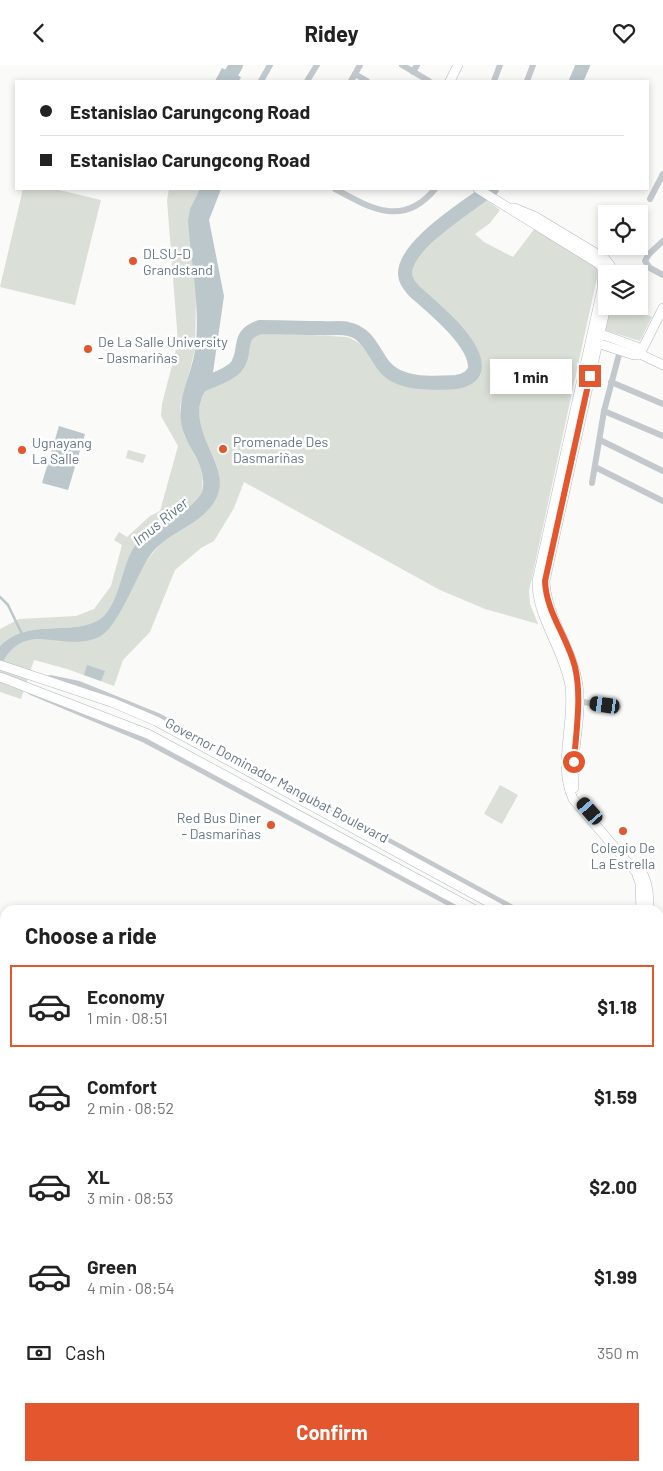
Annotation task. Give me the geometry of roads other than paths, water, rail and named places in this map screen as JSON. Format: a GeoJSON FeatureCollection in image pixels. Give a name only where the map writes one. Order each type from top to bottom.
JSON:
{"type":"FeatureCollection","features":[{"type":"Feature","properties":{"kind":"street"},"geometry":{"type":"LineString","coordinates":[[262,80],[270,65]]}},
{"type":"Feature","properties":{"kind":"street"},"geometry":{"type":"LineString","coordinates":[[309,80],[317,65]]}},
{"type":"Feature","properties":{"kind":"street"},"geometry":{"type":"LineString","coordinates":[[352,80],[360,65]]}},
{"type":"Feature","properties":{"kind":"street"},"geometry":{"type":"LineString","coordinates":[[402,65],[427,80]]}},
{"type":"Feature","properties":{"kind":"street"},"geometry":{"type":"LineString","coordinates":[[413,72],[417,65]]}},
{"type":"Feature","properties":{"kind":"street"},"geometry":{"type":"LineString","coordinates":[[450,80],[458,65]]}},
{"type":"Feature","properties":{"kind":"street"},"geometry":{"type":"LineString","coordinates":[[457,80],[464,65]]}},
{"type":"Feature","properties":{"kind":"street"},"geometry":{"type":"LineString","coordinates":[[494,80],[500,65]]}},
{"type":"Feature","properties":{"kind":"street"},"geometry":{"type":"LineString","coordinates":[[527,80],[533,65]]}},
{"type":"Feature","properties":{"kind":"street"},"geometry":{"type":"LineString","coordinates":[[355,74],[365,80]]}},
{"type":"Feature","properties":{"kind":"street"},"geometry":{"type":"LineString","coordinates":[[650,199],[663,174]]}},
{"type":"Feature","properties":{"kind":"street"},"geometry":{"type":"LineString","coordinates":[[655,187],[663,192]]}},
{"type":"Feature","properties":{"kind":"street"},"geometry":{"type":"LineString","coordinates":[[337,190],[372,209],[392,212],[411,208],[433,190]]}},
{"type":"Feature","properties":{"kind":"street"},"geometry":{"type":"LineString","coordinates":[[480,190],[601,266],[604,273],[596,332]]}},
{"type":"Feature","properties":{"kind":"street"},"geometry":{"type":"LineString","coordinates":[[503,204],[536,217],[604,258],[610,265]]}},
{"type":"Feature","properties":{"kind":"street"},"geometry":{"type":"LineString","coordinates":[[663,241],[649,253],[645,261],[650,267],[663,275]]}},
{"type":"Feature","properties":{"kind":"street"},"geometry":{"type":"LineString","coordinates":[[640,353],[659,326],[663,308]]}},
{"type":"Feature","properties":{"kind":"street"},"geometry":{"type":"LineString","coordinates":[[603,315],[593,342],[545,581],[547,602],[575,666],[574,789],[577,796],[640,869],[649,893],[648,905]]}},
{"type":"Feature","properties":{"kind":"street"},"geometry":{"type":"LineString","coordinates":[[596,332],[622,345]]}},
{"type":"Feature","properties":{"kind":"street"},"geometry":{"type":"LineString","coordinates":[[593,342],[637,347],[640,353],[663,365]]}},
{"type":"Feature","properties":{"kind":"street"},"geometry":{"type":"LineString","coordinates":[[592,483],[604,411],[622,345]]}},
{"type":"Feature","properties":{"kind":"street"},"geometry":{"type":"LineString","coordinates":[[611,382],[663,404]]}},
{"type":"Feature","properties":{"kind":"street"},"geometry":{"type":"LineString","coordinates":[[604,411],[663,437]]}},
{"type":"Feature","properties":{"kind":"street"},"geometry":{"type":"LineString","coordinates":[[600,440],[663,471]]}},
{"type":"Feature","properties":{"kind":"street"},"geometry":{"type":"LineString","coordinates":[[595,467],[663,501]]}},
{"type":"Feature","properties":{"kind":"street","name":"Governor Dominador Mangubat Boulevard"},"geometry":{"type":"LineString","coordinates":[[0,665],[111,702],[156,721],[491,905]]}},
{"type":"Feature","properties":{"kind":"street","name":"Governor Dominador Mangubat Boulevard"},"geometry":{"type":"LineString","coordinates":[[28,675],[73,681],[151,713],[507,905]]}},
{"type":"Feature","properties":{"kind":"street","name":"Governor Dominador Mangubat Boulevard"},"geometry":{"type":"LineString","coordinates":[[0,677],[25,685],[148,734],[466,905]]}},
{"type":"Feature","properties":{"kind":"street","name":"Governor Dominador Mangubat Boulevard"},"geometry":{"type":"LineString","coordinates":[[25,685],[33,694],[145,740],[453,905]]}},
{"type":"Feature","properties":{"kind":"street"},"geometry":{"type":"LineString","coordinates":[[574,701],[618,707]]}},
{"type":"Feature","properties":{"kind":"street"},"geometry":{"type":"LineString","coordinates":[[574,701],[567,761],[569,790],[573,799],[636,872],[641,888],[641,905]]}},
{"type":"Feature","properties":{"kind":"waterway","name":"Imus River"},"geometry":{"type":"LineString","coordinates":[[228,80],[236,65]]}},
{"type":"Feature","properties":{"kind":"waterway"},"geometry":{"type":"LineString","coordinates":[[576,80],[583,65]]}},
{"type":"Feature","properties":{"kind":"waterway"},"geometry":{"type":"LineString","coordinates":[[196,388],[227,374],[235,368],[239,362],[247,335],[252,330],[260,327],[348,329],[361,335],[384,366],[399,377],[418,382],[438,383],[462,381],[468,377],[475,370],[473,357],[468,346],[451,325],[414,291],[407,281],[405,274],[407,264],[423,241],[481,196]]}},
{"type":"Feature","properties":{"kind":"waterway"},"geometry":{"type":"LineString","coordinates":[[0,597],[8,605],[22,634]]}},
{"type":"Feature","properties":{"kind":"place","name":"DLSU-D Grandstand"},"geometry":{"type":"Point","coordinates":[133,261]}},
{"type":"Feature","properties":{"kind":"place","name":"De La Salle University - Dasmariñas"},"geometry":{"type":"Point","coordinates":[88,349]}},
{"type":"Feature","properties":{"kind":"place","name":"Promenade Des Dasmariñas"},"geometry":{"type":"Point","coordinates":[223,449]}},
{"type":"Feature","properties":{"kind":"place","name":"Ugnayang La Salle"},"geometry":{"type":"Point","coordinates":[22,450]}},
{"type":"Feature","properties":{"kind":"place","name":"Red Bus Diner - Dasmariñas"},"geometry":{"type":"Point","coordinates":[271,825]}},
{"type":"Feature","properties":{"kind":"place","name":"Colegio De La Estrella"},"geometry":{"type":"Point","coordinates":[623,831]}}]}
